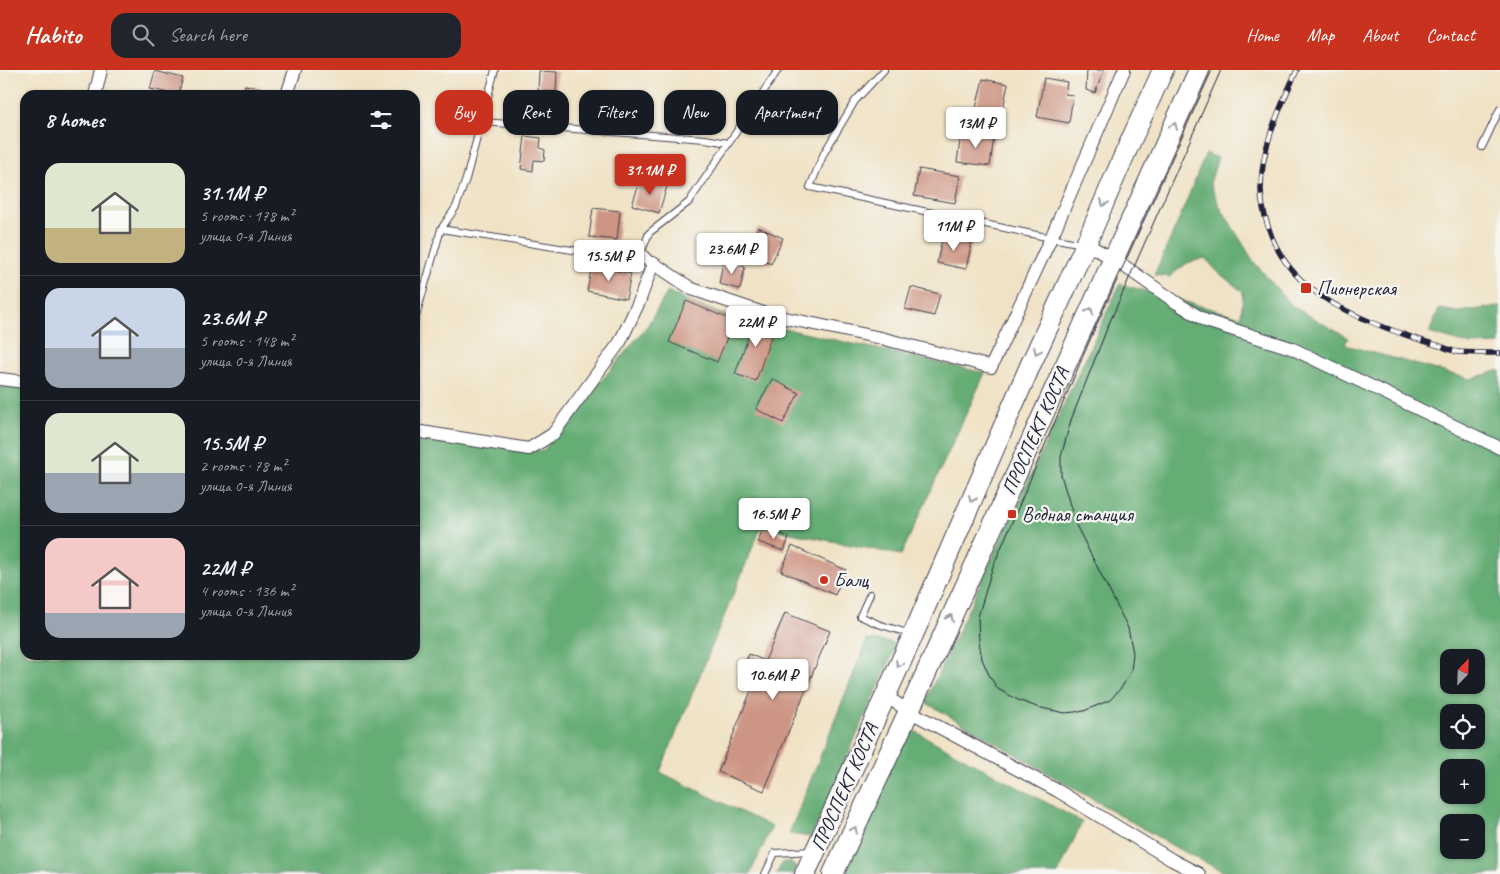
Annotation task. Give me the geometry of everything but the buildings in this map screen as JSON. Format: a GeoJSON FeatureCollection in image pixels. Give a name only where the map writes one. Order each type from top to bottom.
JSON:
{"type":"FeatureCollection","features":[{"type":"Feature","properties":{"kind":"main road","name":"ПРОСПЕКТ КОСТА"},"geometry":{"type":"LineString","coordinates":[[805,874],[913,635],[1030,366],[1164,70]]}},
{"type":"Feature","properties":{"kind":"main road","name":"ПРОСПЕКТ КОСТА"},"geometry":{"type":"LineString","coordinates":[[833,874],[1199,70]]}},
{"type":"Feature","properties":{"kind":"street"},"geometry":{"type":"LineString","coordinates":[[96,90],[101,70]]}},
{"type":"Feature","properties":{"kind":"street"},"geometry":{"type":"LineString","coordinates":[[289,90],[295,70]]}},
{"type":"Feature","properties":{"kind":"street"},"geometry":{"type":"LineString","coordinates":[[420,432],[529,449],[553,434],[620,342],[639,302],[653,264],[692,289],[766,314],[881,338],[991,367],[1051,238],[1124,70]]}},
{"type":"Feature","properties":{"kind":"street"},"geometry":{"type":"LineString","coordinates":[[1086,244],[1114,259],[1206,321],[1291,348],[1500,448]]}},
{"type":"Feature","properties":{"kind":"street"},"geometry":{"type":"LineString","coordinates":[[0,379],[20,381]]}},
{"type":"Feature","properties":{"kind":"street"},"geometry":{"type":"LineString","coordinates":[[885,696],[1058,791],[1172,860],[1199,874]]}},
{"type":"Feature","properties":{"kind":"lane"},"geometry":{"type":"LineString","coordinates":[[490,90],[495,70]]}},
{"type":"Feature","properties":{"kind":"lane"},"geometry":{"type":"LineString","coordinates":[[653,264],[642,251],[649,233],[689,202],[778,70]]}},
{"type":"Feature","properties":{"kind":"lane"},"geometry":{"type":"LineString","coordinates":[[884,70],[855,101],[824,153],[810,187],[1086,244]]}},
{"type":"Feature","properties":{"kind":"lane"},"geometry":{"type":"LineString","coordinates":[[1482,147],[1500,109]]}},
{"type":"Feature","properties":{"kind":"lane"},"geometry":{"type":"LineString","coordinates":[[493,123],[716,140],[728,143]]}},
{"type":"Feature","properties":{"kind":"lane"},"geometry":{"type":"LineString","coordinates":[[420,302],[441,229],[456,207],[478,135]]}},
{"type":"Feature","properties":{"kind":"lane"},"geometry":{"type":"LineString","coordinates":[[441,229],[653,264]]}},
{"type":"Feature","properties":{"kind":"lane"},"geometry":{"type":"LineString","coordinates":[[870,594],[860,616],[913,635]]}},
{"type":"Feature","properties":{"kind":"lane"},"geometry":{"type":"LineString","coordinates":[[765,874],[775,853],[816,851]]}},
{"type":"Feature","properties":{"kind":"green space"},"geometry":{"type":"Polygon","coordinates":[[[1206,153],[1218,158],[1210,183],[1219,205],[1254,262],[1291,305],[1348,338],[1345,345],[1470,379],[1500,370],[1500,874],[1228,874],[1175,847],[925,702],[1120,284],[1241,317],[1243,292],[1219,273],[1205,258],[1187,263],[1169,277],[1154,275],[1206,153]]]}},
{"type":"Feature","properties":{"kind":"green space"},"geometry":{"type":"Polygon","coordinates":[[[668,291],[686,301],[727,316],[985,373],[901,555],[761,527],[660,772],[772,827],[750,874],[0,874],[0,385],[20,387],[20,660],[420,660],[420,436],[543,451],[647,326],[668,291]]]}},
{"type":"Feature","properties":{"kind":"green space"},"geometry":{"type":"Polygon","coordinates":[[[1500,306],[1500,344],[1471,345],[1429,333],[1439,309],[1459,312],[1500,306]]]}},
{"type":"Feature","properties":{"kind":"green space"},"geometry":{"type":"Polygon","coordinates":[[[867,640],[891,642],[895,647],[893,654],[811,837],[789,834],[867,640]]]}},
{"type":"Feature","properties":{"kind":"green space"},"geometry":{"type":"Polygon","coordinates":[[[907,727],[1082,822],[1058,874],[839,874],[907,727]]]}},
{"type":"Feature","properties":{"kind":"green space"},"geometry":{"type":"Polygon","coordinates":[[[783,862],[791,862],[796,868],[794,874],[776,874],[783,862]]]}},
{"type":"Feature","properties":{"kind":"tram line"},"geometry":{"type":"LineString","coordinates":[[1212,70],[1092,335],[992,569],[978,617],[982,659],[990,677],[998,689],[1018,700],[1037,707],[1065,713],[1084,711],[1110,700],[1122,687],[1131,671],[1133,653],[1128,628],[1076,525],[1061,475],[1061,457],[1071,420],[1108,326],[1221,70]]}},
{"type":"Feature","properties":{"kind":"railway"},"geometry":{"type":"LineString","coordinates":[[1297,70],[1278,113],[1268,142],[1264,158],[1261,189],[1263,208],[1268,226],[1276,247],[1288,265],[1302,281],[1319,294],[1356,316],[1456,352],[1500,353]]}},
{"type":"Feature","properties":{"kind":"place","name":"Пионерская"},"geometry":{"type":"Point","coordinates":[1306,288]}},
{"type":"Feature","properties":{"kind":"place","name":"Водная станция"},"geometry":{"type":"Point","coordinates":[1012,514]}},
{"type":"Feature","properties":{"kind":"place","name":"Балц"},"geometry":{"type":"Point","coordinates":[824,580]}}]}
